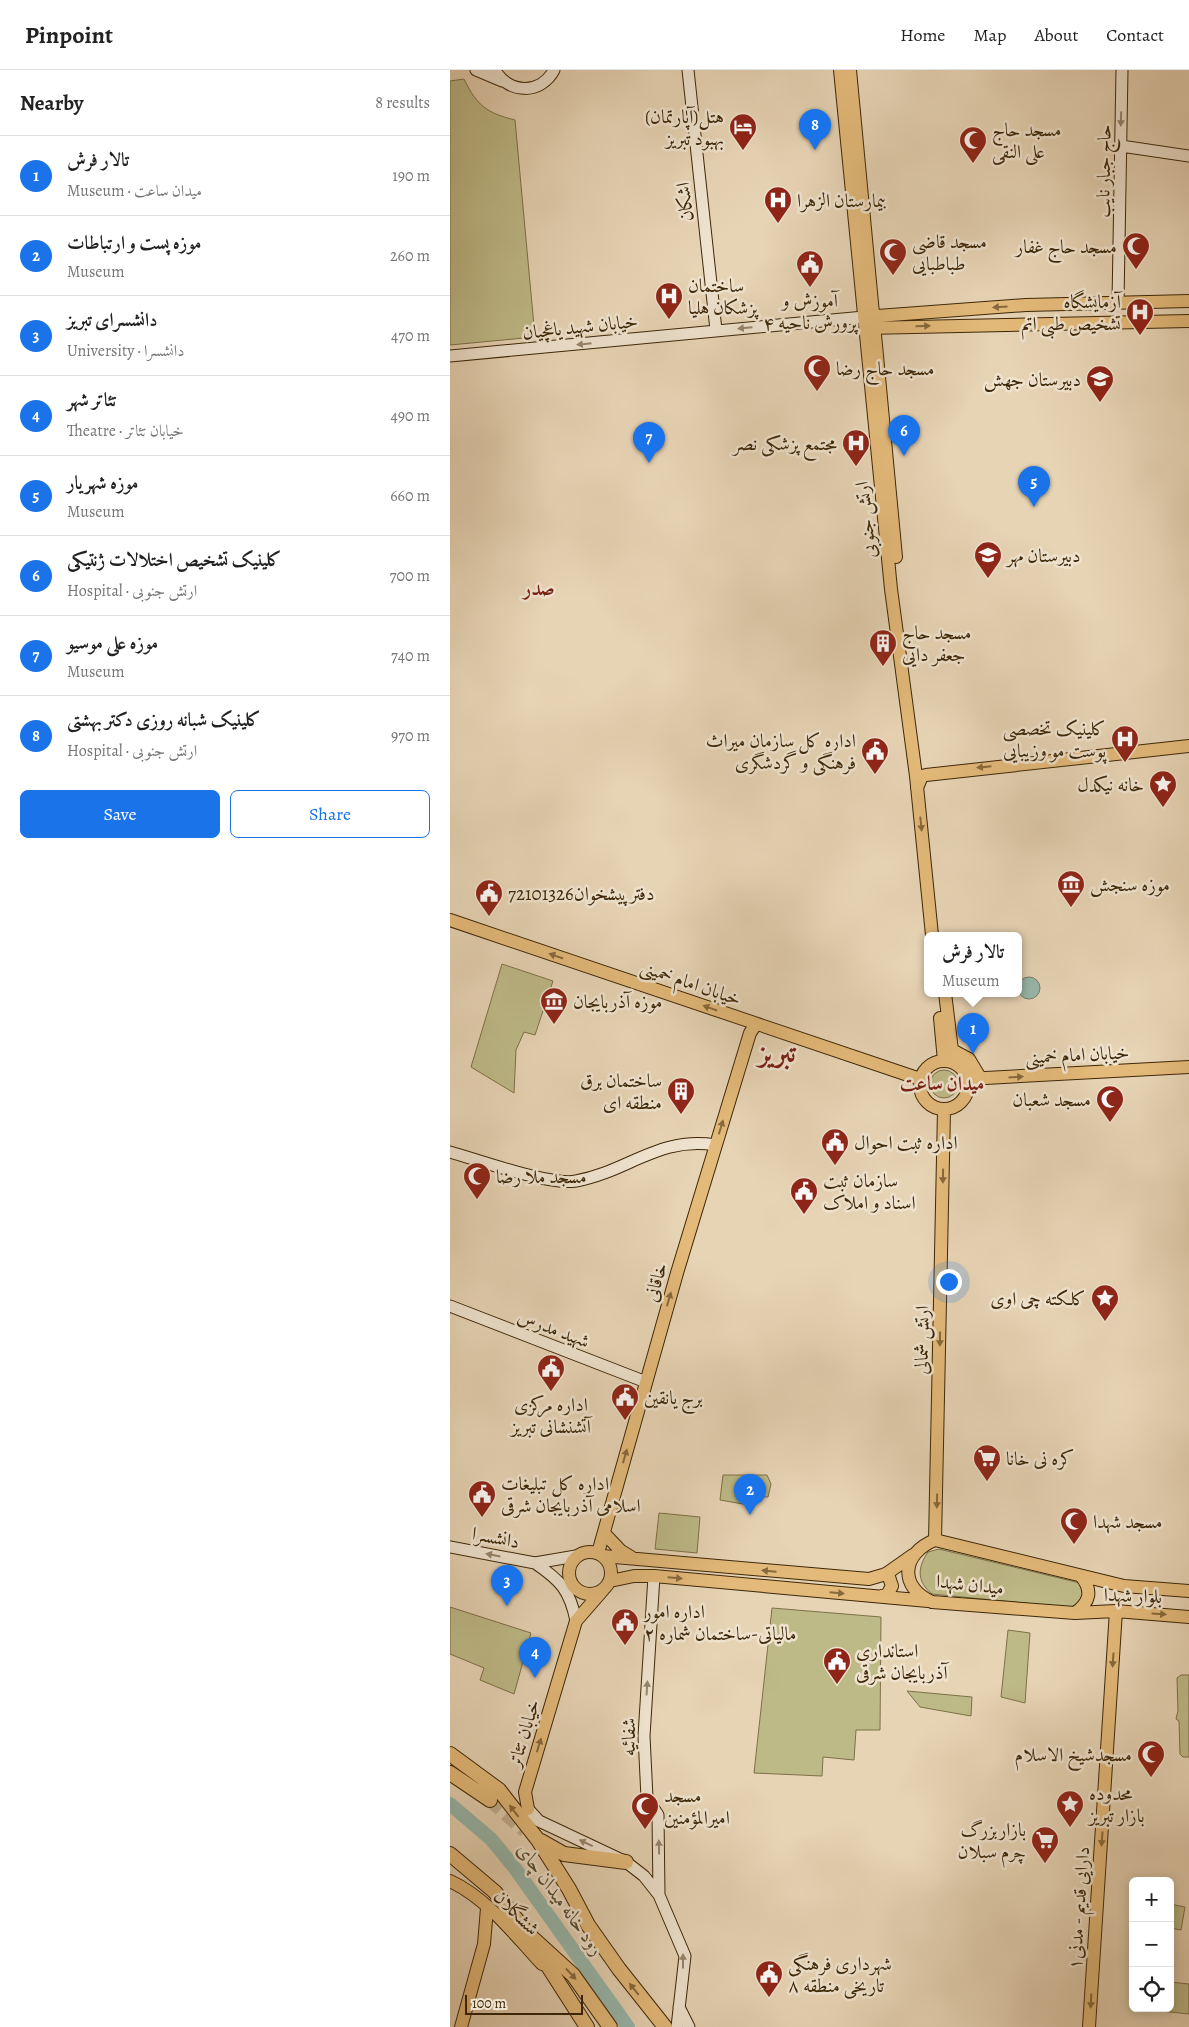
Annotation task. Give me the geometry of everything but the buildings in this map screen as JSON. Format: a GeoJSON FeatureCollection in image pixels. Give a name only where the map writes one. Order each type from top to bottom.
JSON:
{"type":"FeatureCollection","features":[{"type":"Feature","properties":{"kind":"highway"},"geometry":{"type":"LineString","coordinates":[[450,1754],[499,1790],[538,1840],[569,1889],[588,1925],[619,1969],[665,2027]]}},
{"type":"Feature","properties":{"kind":"highway"},"geometry":{"type":"LineString","coordinates":[[450,1773],[490,1800]]}},
{"type":"Feature","properties":{"kind":"highway"},"geometry":{"type":"LineString","coordinates":[[538,1840],[564,1854],[626,1862]]}},
{"type":"Feature","properties":{"kind":"highway"},"geometry":{"type":"LineString","coordinates":[[450,1854],[495,1892],[528,1934],[553,1977],[587,2027]]}},
{"type":"Feature","properties":{"kind":"highway"},"geometry":{"type":"LineString","coordinates":[[528,1934],[573,1976],[610,2027]]}},
{"type":"Feature","properties":{"kind":"main road"},"geometry":{"type":"LineString","coordinates":[[476,70],[512,87],[531,88],[540,85],[554,71]]}},
{"type":"Feature","properties":{"kind":"main road"},"geometry":{"type":"LineString","coordinates":[[495,70],[504,82]]}},
{"type":"Feature","properties":{"kind":"main road","name":"اشکان"},"geometry":{"type":"LineString","coordinates":[[688,70],[716,330]]}},
{"type":"Feature","properties":{"kind":"main road","name":"ارتش جنوبی"},"geometry":{"type":"LineString","coordinates":[[840,70],[919,767],[926,775]]}},
{"type":"Feature","properties":{"kind":"main road","name":"ارتش جنوبی"},"geometry":{"type":"LineString","coordinates":[[850,70],[891,589],[917,788],[932,932]]}},
{"type":"Feature","properties":{"kind":"main road","name":"حاج جبار نایب"},"geometry":{"type":"LineString","coordinates":[[1118,302],[1122,70]]}},
{"type":"Feature","properties":{"kind":"main road"},"geometry":{"type":"LineString","coordinates":[[1120,146],[1189,156]]}},
{"type":"Feature","properties":{"kind":"main road"},"geometry":{"type":"LineString","coordinates":[[869,322],[1026,306],[1189,301]]}},
{"type":"Feature","properties":{"kind":"main road"},"geometry":{"type":"LineString","coordinates":[[1025,324],[1021,317],[1021,311],[1026,306]]}},
{"type":"Feature","properties":{"kind":"main road"},"geometry":{"type":"LineString","coordinates":[[869,322],[1025,324],[1189,320]]}},
{"type":"Feature","properties":{"kind":"main road","name":"خیابان شهید یاغچیان"},"geometry":{"type":"LineString","coordinates":[[450,356],[716,330],[869,322]]}},
{"type":"Feature","properties":{"kind":"main road"},"geometry":{"type":"LineString","coordinates":[[917,788],[922,776],[926,775],[1189,746]]}},
{"type":"Feature","properties":{"kind":"main road","name":"خیابان امام خمینی"},"geometry":{"type":"LineString","coordinates":[[450,920],[753,1029],[920,1079]]}},
{"type":"Feature","properties":{"kind":"main road"},"geometry":{"type":"LineString","coordinates":[[937,997],[944,1061]]}},
{"type":"Feature","properties":{"kind":"main road"},"geometry":{"type":"LineString","coordinates":[[945,997],[952,1050],[969,1059],[982,1079]]}},
{"type":"Feature","properties":{"kind":"main road","name":"خاقانی"},"geometry":{"type":"LineString","coordinates":[[600,1555],[604,1533],[646,1382],[715,1145],[753,1029]]}},
{"type":"Feature","properties":{"kind":"main road"},"geometry":{"type":"LineString","coordinates":[[944,1061],[961,1068],[968,1079],[968,1092],[961,1103],[944,1110],[931,1107],[922,1098],[920,1079],[932,1064],[944,1061]]}},
{"type":"Feature","properties":{"kind":"main road","name":"خیابان امام خمینی"},"geometry":{"type":"LineString","coordinates":[[968,1079],[1189,1067]]}},
{"type":"Feature","properties":{"kind":"main road","name":"ارتش شمالی"},"geometry":{"type":"LineString","coordinates":[[935,1540],[944,1110]]}},
{"type":"Feature","properties":{"kind":"main road"},"geometry":{"type":"LineString","coordinates":[[450,1152],[563,1182],[586,1179],[662,1148],[694,1142],[715,1145]]}},
{"type":"Feature","properties":{"kind":"main road","name":"شهید مدرس"},"geometry":{"type":"LineString","coordinates":[[450,1306],[646,1382]]}},
{"type":"Feature","properties":{"kind":"main road"},"geometry":{"type":"LineString","coordinates":[[604,1533],[620,1551],[636,1559]]}},
{"type":"Feature","properties":{"kind":"main road","name":"میدان شهدا"},"geometry":{"type":"LineString","coordinates":[[1075,1613],[932,1602],[921,1597],[912,1588],[908,1576],[909,1564],[915,1553],[924,1545],[935,1540],[1081,1576]]}},
{"type":"Feature","properties":{"kind":"main road","name":"دانشسرا"},"geometry":{"type":"LineString","coordinates":[[450,1546],[535,1563]]}},
{"type":"Feature","properties":{"kind":"main road"},"geometry":{"type":"LineString","coordinates":[[535,1563],[576,1556],[587,1552],[636,1559],[869,1579],[885,1574],[915,1553]]}},
{"type":"Feature","properties":{"kind":"main road"},"geometry":{"type":"LineString","coordinates":[[600,1555],[610,1565],[606,1586]]}},
{"type":"Feature","properties":{"kind":"main road"},"geometry":{"type":"LineString","coordinates":[[576,1556],[568,1571],[573,1586],[587,1595],[634,1576],[654,1576],[932,1602]]}},
{"type":"Feature","properties":{"kind":"main road"},"geometry":{"type":"LineString","coordinates":[[535,1563],[560,1582],[569,1594],[576,1621]]}},
{"type":"Feature","properties":{"kind":"main road"},"geometry":{"type":"LineString","coordinates":[[882,1596],[891,1591],[892,1586],[889,1577],[885,1574]]}},
{"type":"Feature","properties":{"kind":"main road","name":"شفائیه"},"geometry":{"type":"LineString","coordinates":[[654,1576],[644,1736],[647,1798],[658,1815],[659,1895]]}},
{"type":"Feature","properties":{"kind":"main road"},"geometry":{"type":"LineString","coordinates":[[1075,1613],[1084,1606],[1090,1592],[1088,1584],[1081,1576]]}},
{"type":"Feature","properties":{"kind":"main road","name":"بلوار شهدا"},"geometry":{"type":"LineString","coordinates":[[1081,1576],[1124,1586],[1189,1591]]}},
{"type":"Feature","properties":{"kind":"main road","name":"خیابان تئاتر"},"geometry":{"type":"LineString","coordinates":[[528,1809],[525,1792],[576,1621],[606,1586]]}},
{"type":"Feature","properties":{"kind":"main road","name":"بلوار شهدا"},"geometry":{"type":"LineString","coordinates":[[1075,1613],[1116,1611],[1189,1617]]}},
{"type":"Feature","properties":{"kind":"main road","name":"دارایی قدیم - مدنی۱"},"geometry":{"type":"LineString","coordinates":[[1089,2027],[1116,1611]]}},
{"type":"Feature","properties":{"kind":"main road"},"geometry":{"type":"LineString","coordinates":[[528,1809],[539,1821],[626,1862],[644,1876],[659,1895],[685,1956],[677,2027]]}},
{"type":"Feature","properties":{"kind":"main road","name":"ششگلان"},"geometry":{"type":"LineString","coordinates":[[450,1881],[463,1887],[487,1908],[553,1977]]}},
{"type":"Feature","properties":{"kind":"main road"},"geometry":{"type":"LineString","coordinates":[[461,2027],[484,1944],[487,1908]]}},
{"type":"Feature","properties":{"kind":"main road"},"geometry":{"type":"LineString","coordinates":[[680,2007],[689,2027]]}},
{"type":"Feature","properties":{"kind":"shaded area"},"geometry":{"type":"Polygon","coordinates":[[[464,79],[478,102],[484,107],[515,120],[535,337],[450,345],[450,81],[464,79]]]}},
{"type":"Feature","properties":{"kind":"shaded area"},"geometry":{"type":"Polygon","coordinates":[[[502,964],[553,981],[535,1035],[524,1032],[516,1050],[514,1093],[471,1067],[502,964]]]}},
{"type":"Feature","properties":{"kind":"shaded area"},"geometry":{"type":"Polygon","coordinates":[[[944,1070],[954,1074],[958,1084],[954,1094],[944,1098],[934,1094],[930,1084],[934,1074],[944,1070]]]}},
{"type":"Feature","properties":{"kind":"shaded area"},"geometry":{"type":"Polygon","coordinates":[[[723,1475],[767,1475],[771,1484],[768,1497],[745,1496],[743,1504],[720,1500],[723,1475]]]}},
{"type":"Feature","properties":{"kind":"shaded area"},"geometry":{"type":"Polygon","coordinates":[[[659,1513],[700,1517],[697,1553],[655,1549],[659,1513]]]}},
{"type":"Feature","properties":{"kind":"shaded area"},"geometry":{"type":"Polygon","coordinates":[[[939,1549],[1080,1583],[1085,1592],[1075,1608],[932,1594],[921,1580],[920,1569],[928,1552],[939,1549]]]}},
{"type":"Feature","properties":{"kind":"shaded area"},"geometry":{"type":"Polygon","coordinates":[[[450,1607],[531,1633],[514,1694],[480,1680],[484,1668],[450,1654],[450,1607]]]}},
{"type":"Feature","properties":{"kind":"shaded area"},"geometry":{"type":"Polygon","coordinates":[[[772,1608],[881,1617],[880,1730],[856,1730],[854,1760],[823,1757],[822,1776],[754,1773],[772,1608]]]}},
{"type":"Feature","properties":{"kind":"shaded area"},"geometry":{"type":"Polygon","coordinates":[[[1008,1630],[1030,1633],[1025,1703],[1001,1697],[1008,1630]]]}},
{"type":"Feature","properties":{"kind":"shaded area"},"geometry":{"type":"Polygon","coordinates":[[[1181,1675],[1189,1675],[1189,1757],[1183,1757],[1180,1754],[1179,1721],[1176,1719],[1178,1711],[1177,1678],[1181,1675]]]}},
{"type":"Feature","properties":{"kind":"shaded area"},"geometry":{"type":"Polygon","coordinates":[[[907,1691],[972,1697],[971,1716],[920,1707],[907,1691]]]}},
{"type":"Feature","properties":{"kind":"shaded area"},"geometry":{"type":"Polygon","coordinates":[[[1174,1905],[1185,1907],[1181,1930],[1174,1929],[1174,1905]]]}},
{"type":"Feature","properties":{"kind":"shaded area"},"geometry":{"type":"Polygon","coordinates":[[[1174,1982],[1189,1984],[1189,2014],[1170,2012],[1174,2012],[1174,1982]]]}},
{"type":"Feature","properties":{"kind":"water"},"geometry":{"type":"Polygon","coordinates":[[[1029,977],[1033,978],[1040,988],[1037,996],[1029,999],[1022,996],[1022,980],[1029,977]]]}},
{"type":"Feature","properties":{"kind":"waterway","name":"رود خانه میدان چای"},"geometry":{"type":"LineString","coordinates":[[450,1804],[491,1839],[514,1867],[628,2027]]}},
{"type":"Feature","properties":{"kind":"tunnel"},"geometry":{"type":"LineString","coordinates":[[490,1800],[525,1831]]}},
{"type":"Feature","properties":{"kind":"place","name":"کلینیک شبانه روزی دکتر بهشتی"},"geometry":{"type":"Point","coordinates":[815,150]}},
{"type":"Feature","properties":{"kind":"place","name":"هتل(آپارتمان) بهبود تبریز"},"geometry":{"type":"Point","coordinates":[743,151]}},
{"type":"Feature","properties":{"kind":"place","name":"مسجد حاج علی النقی"},"geometry":{"type":"Point","coordinates":[973,164]}},
{"type":"Feature","properties":{"kind":"place","name":"بیمارستان الزهرا"},"geometry":{"type":"Point","coordinates":[778,224]}},
{"type":"Feature","properties":{"kind":"place","name":"مسجد حاج غفار"},"geometry":{"type":"Point","coordinates":[1136,270]}},
{"type":"Feature","properties":{"kind":"place","name":"مسجد قاضی طباطبایی"},"geometry":{"type":"Point","coordinates":[893,276]}},
{"type":"Feature","properties":{"kind":"place","name":"آموزش و پرورش ناحیه ۴"},"geometry":{"type":"Point","coordinates":[810,288]}},
{"type":"Feature","properties":{"kind":"place","name":"ساختمان پزشکان هلیا"},"geometry":{"type":"Point","coordinates":[669,320]}},
{"type":"Feature","properties":{"kind":"place","name":"آزمایشگاه تشخیص طبی اتم"},"geometry":{"type":"Point","coordinates":[1140,336]}},
{"type":"Feature","properties":{"kind":"place","name":"مسجد حاج رضا"},"geometry":{"type":"Point","coordinates":[817,392]}},
{"type":"Feature","properties":{"kind":"place","name":"دبیرستان جهش"},"geometry":{"type":"Point","coordinates":[1100,403]}},
{"type":"Feature","properties":{"kind":"place","name":"کلینیک تشخیص اختلالات ژنتیکی"},"geometry":{"type":"Point","coordinates":[904,456]}},
{"type":"Feature","properties":{"kind":"place","name":"موزه علی موسیو"},"geometry":{"type":"Point","coordinates":[649,463]}},
{"type":"Feature","properties":{"kind":"place","name":"مجتمع پزشکی نصر"},"geometry":{"type":"Point","coordinates":[856,467]}},
{"type":"Feature","properties":{"kind":"place","name":"موزه شهریار"},"geometry":{"type":"Point","coordinates":[1034,507]}},
{"type":"Feature","properties":{"kind":"place","name":"دبیرستان مهر"},"geometry":{"type":"Point","coordinates":[988,579]}},
{"type":"Feature","properties":{"kind":"place","name":"مسجد حاج جعفر دایی"},"geometry":{"type":"Point","coordinates":[883,667]}},
{"type":"Feature","properties":{"kind":"place","name":"کلینیک تخصصی پوست مو وزیبایی"},"geometry":{"type":"Point","coordinates":[1125,763]}},
{"type":"Feature","properties":{"kind":"place","name":"اداره کل سازمان میراث فرهنگی و گردشگری"},"geometry":{"type":"Point","coordinates":[875,775]}},
{"type":"Feature","properties":{"kind":"place","name":"خانه نیکدل"},"geometry":{"type":"Point","coordinates":[1163,808]}},
{"type":"Feature","properties":{"kind":"place","name":"موزه سنجش"},"geometry":{"type":"Point","coordinates":[1071,908]}},
{"type":"Feature","properties":{"kind":"place","name":"دفترپیشخوان72101326"},"geometry":{"type":"Point","coordinates":[489,917]}},
{"type":"Feature","properties":{"kind":"place","name":"موزه آذربایجان"},"geometry":{"type":"Point","coordinates":[554,1025]}},
{"type":"Feature","properties":{"kind":"place","name":"تالار فرش"},"geometry":{"type":"Point","coordinates":[973,1054]}},
{"type":"Feature","properties":{"kind":"place","name":"ساختمان برق منطقه ای"},"geometry":{"type":"Point","coordinates":[681,1115]}},
{"type":"Feature","properties":{"kind":"place","name":"مسجد شعبان"},"geometry":{"type":"Point","coordinates":[1110,1123]}},
{"type":"Feature","properties":{"kind":"place","name":"اداره ثبت احوال"},"geometry":{"type":"Point","coordinates":[835,1166]}},
{"type":"Feature","properties":{"kind":"place","name":"مسجد ملا رضا"},"geometry":{"type":"Point","coordinates":[477,1200]}},
{"type":"Feature","properties":{"kind":"place","name":"سازمان ثبت اسناد و املاک"},"geometry":{"type":"Point","coordinates":[804,1215]}},
{"type":"Feature","properties":{"kind":"place","name":"کلکته چی اوی"},"geometry":{"type":"Point","coordinates":[1105,1322]}},
{"type":"Feature","properties":{"kind":"place","name":"اداره مرکزی آتشنشانی تبریز"},"geometry":{"type":"Point","coordinates":[551,1392]}},
{"type":"Feature","properties":{"kind":"place","name":"برج یانقین"},"geometry":{"type":"Point","coordinates":[625,1421]}},
{"type":"Feature","properties":{"kind":"place","name":"کره نی خانا"},"geometry":{"type":"Point","coordinates":[987,1482]}},
{"type":"Feature","properties":{"kind":"place","name":"موزه پست و ارتباطات"},"geometry":{"type":"Point","coordinates":[750,1515]}},
{"type":"Feature","properties":{"kind":"place","name":"اداره کل تبلیغات اسلامی آذربایجان شرقی"},"geometry":{"type":"Point","coordinates":[482,1518]}},
{"type":"Feature","properties":{"kind":"place","name":"مسجد شهدا"},"geometry":{"type":"Point","coordinates":[1074,1545]}},
{"type":"Feature","properties":{"kind":"place","name":"دانشسرای تبریز"},"geometry":{"type":"Point","coordinates":[507,1606]}},
{"type":"Feature","properties":{"kind":"place","name":"اداره امور مالیاتی-ساختمان شماره ۲"},"geometry":{"type":"Point","coordinates":[625,1646]}},
{"type":"Feature","properties":{"kind":"place","name":"تئاتر شهر"},"geometry":{"type":"Point","coordinates":[535,1678]}},
{"type":"Feature","properties":{"kind":"place","name":"استانداری آذربایجان شرقی"},"geometry":{"type":"Point","coordinates":[837,1685]}},
{"type":"Feature","properties":{"kind":"place","name":"مسجدشیخ الاسلام"},"geometry":{"type":"Point","coordinates":[1151,1778]}},
{"type":"Feature","properties":{"kind":"place","name":"محدوده بازار تبریز"},"geometry":{"type":"Point","coordinates":[1070,1828]}},
{"type":"Feature","properties":{"kind":"place","name":"مسجد امیرالمؤمنین"},"geometry":{"type":"Point","coordinates":[645,1830]}},
{"type":"Feature","properties":{"kind":"place","name":"بازاربزرگ چرم سبلان"},"geometry":{"type":"Point","coordinates":[1045,1864]}},
{"type":"Feature","properties":{"kind":"place","name":"شهرداری فرهنگی تاریخی منطقه ۸"},"geometry":{"type":"Point","coordinates":[769,1998]}},
{"type":"Feature","properties":{"kind":"district","name":"صدر"},"geometry":{"type":"Point","coordinates":[539,588]}},
{"type":"Feature","properties":{"kind":"district","name":"تبریز"},"geometry":{"type":"Point","coordinates":[777,1052]}},
{"type":"Feature","properties":{"kind":"district","name":"میدان ساعت"},"geometry":{"type":"Point","coordinates":[942,1083]}}]}
